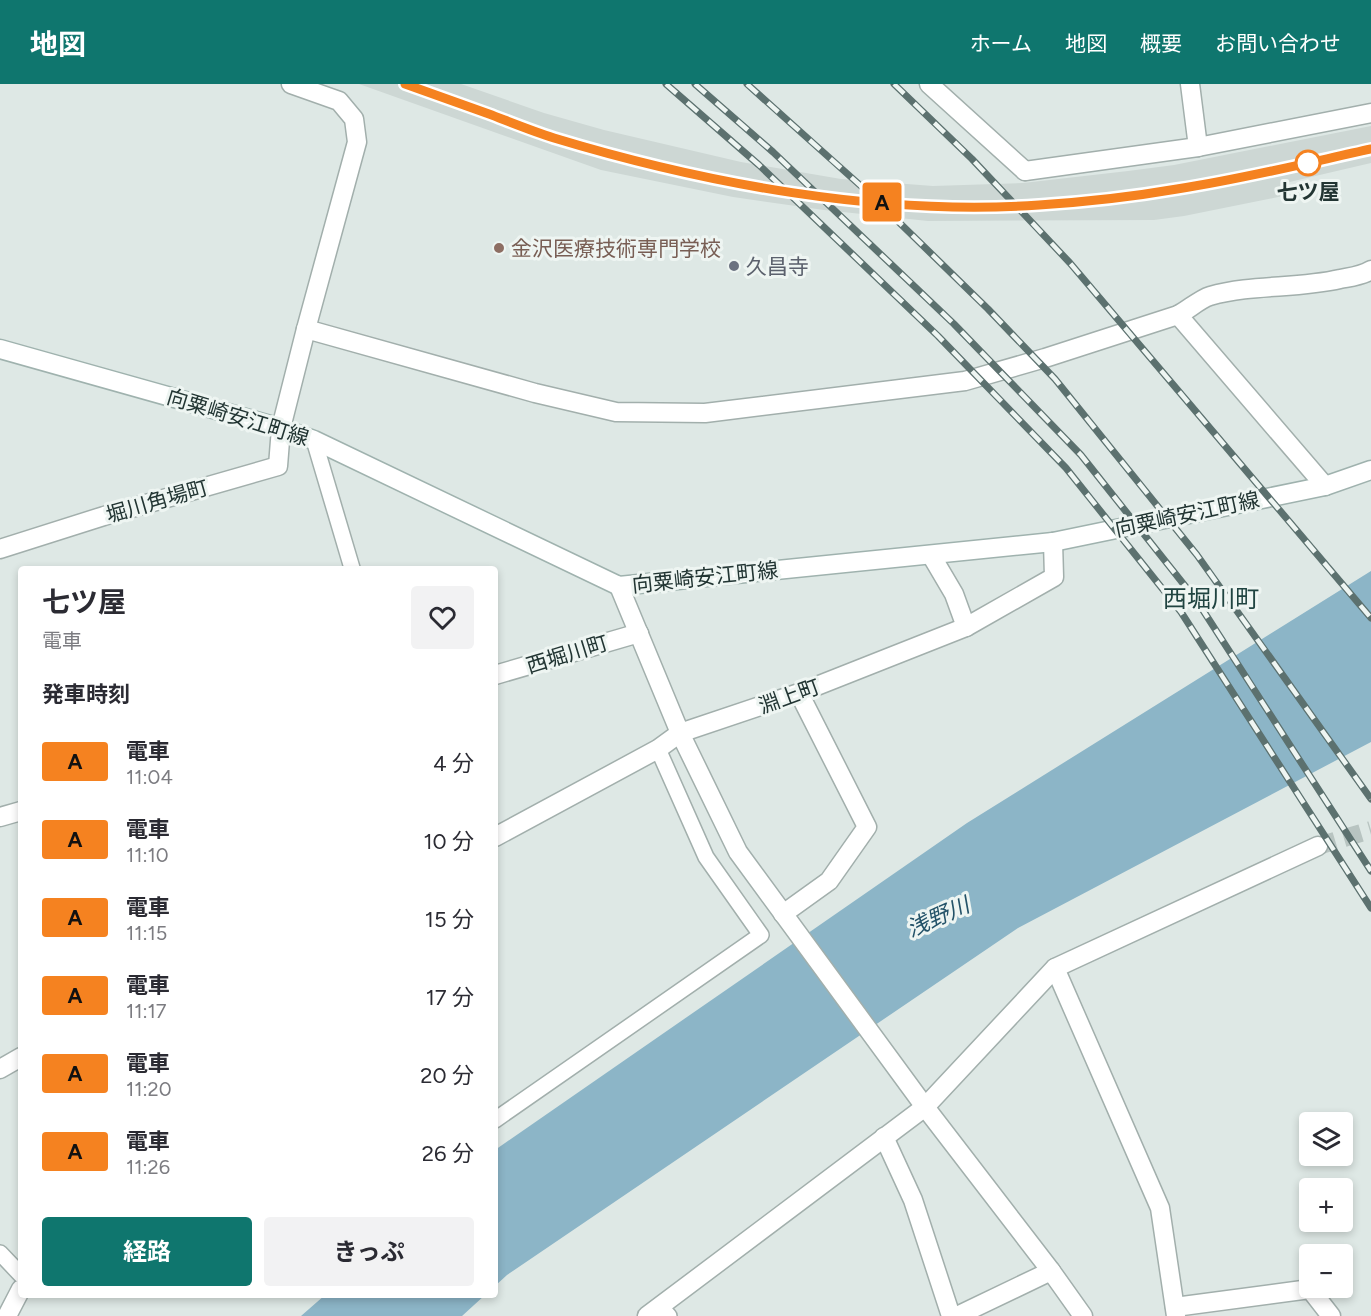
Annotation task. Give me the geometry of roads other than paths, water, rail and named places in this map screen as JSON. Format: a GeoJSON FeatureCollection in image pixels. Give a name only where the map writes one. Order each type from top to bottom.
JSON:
{"type":"FeatureCollection","features":[{"type":"Feature","properties":{"kind":"street"},"geometry":{"type":"LineString","coordinates":[[281,428],[357,142],[354,119],[339,101],[291,84]]}},
{"type":"Feature","properties":{"kind":"street"},"geometry":{"type":"LineString","coordinates":[[929,84],[1025,171],[1198,147],[1371,113]]}},
{"type":"Feature","properties":{"kind":"street"},"geometry":{"type":"LineString","coordinates":[[1190,84],[1198,147]]}},
{"type":"Feature","properties":{"kind":"street"},"geometry":{"type":"LineString","coordinates":[[306,329],[535,393],[615,412],[705,413],[965,381],[1179,315],[1208,296],[1242,290],[1324,283],[1365,274],[1371,270]]}},
{"type":"Feature","properties":{"kind":"street"},"geometry":{"type":"LineString","coordinates":[[1179,315],[1325,486]]}},
{"type":"Feature","properties":{"kind":"street","name":"向粟崎安江町線"},"geometry":{"type":"LineString","coordinates":[[0,349],[281,428],[314,440],[619,586],[1053,542],[1325,486],[1371,470]]}},
{"type":"Feature","properties":{"kind":"street","name":"堀川角場町"},"geometry":{"type":"LineString","coordinates":[[0,549],[104,516],[278,466],[281,428]]}},
{"type":"Feature","properties":{"kind":"street","name":"淵上町"},"geometry":{"type":"LineString","coordinates":[[498,835],[658,749],[680,733],[799,693],[966,627],[1054,578],[1053,542]]}},
{"type":"Feature","properties":{"kind":"street"},"geometry":{"type":"LineString","coordinates":[[931,555],[954,594],[966,627]]}},
{"type":"Feature","properties":{"kind":"street"},"geometry":{"type":"LineString","coordinates":[[619,586],[680,733],[738,852],[925,1107],[1083,1316]]}},
{"type":"Feature","properties":{"kind":"street","name":"西堀川町"},"geometry":{"type":"LineString","coordinates":[[498,674],[639,633]]}},
{"type":"Feature","properties":{"kind":"street"},"geometry":{"type":"LineString","coordinates":[[783,914],[829,881],[867,827],[799,693]]}},
{"type":"Feature","properties":{"kind":"street"},"geometry":{"type":"LineString","coordinates":[[0,817],[18,812]]}},
{"type":"Feature","properties":{"kind":"street"},"geometry":{"type":"LineString","coordinates":[[659,1313],[925,1107],[1055,968],[1318,846]]}},
{"type":"Feature","properties":{"kind":"street"},"geometry":{"type":"LineString","coordinates":[[1055,968],[1160,1208],[1175,1311],[1310,1289],[1331,1316]]}},
{"type":"Feature","properties":{"kind":"street"},"geometry":{"type":"LineString","coordinates":[[0,1069],[18,1059]]}},
{"type":"Feature","properties":{"kind":"street"},"geometry":{"type":"LineString","coordinates":[[885,1137],[913,1200],[951,1316]]}},
{"type":"Feature","properties":{"kind":"street"},"geometry":{"type":"LineString","coordinates":[[957,1316],[1051,1271]]}},
{"type":"Feature","properties":{"kind":"street"},"geometry":{"type":"LineString","coordinates":[[7,1316],[18,1295]]}},
{"type":"Feature","properties":{"kind":"lane"},"geometry":{"type":"LineString","coordinates":[[314,440],[351,566]]}},
{"type":"Feature","properties":{"kind":"lane"},"geometry":{"type":"LineString","coordinates":[[498,1118],[761,935],[706,857],[658,749]]}},
{"type":"Feature","properties":{"kind":"lane"},"geometry":{"type":"LineString","coordinates":[[0,1253],[18,1272]]}},
{"type":"Feature","properties":{"kind":"water","name":"浅野川"},"geometry":{"type":"Polygon","coordinates":[[[1371,571],[1371,742],[1018,928],[498,1283],[498,1148],[967,823],[1371,571]]]}},
{"type":"Feature","properties":{"kind":"water"},"geometry":{"type":"Polygon","coordinates":[[[322,1298],[482,1298],[462,1316],[301,1316],[322,1298]]]}},
{"type":"Feature","properties":{"kind":"tunnel"},"geometry":{"type":"LineString","coordinates":[[1318,846],[1371,830]]}},
{"type":"Feature","properties":{"kind":"railway"},"geometry":{"type":"LineString","coordinates":[[405,84],[554,138],[612,155],[732,182],[794,193],[917,206],[1038,205],[1125,197],[1226,180],[1371,149]]}},
{"type":"Feature","properties":{"kind":"railway"},"geometry":{"type":"LineString","coordinates":[[666,84],[759,165],[938,336],[1066,468],[1181,612],[1371,908]]}},
{"type":"Feature","properties":{"kind":"railway"},"geometry":{"type":"LineString","coordinates":[[695,84],[773,152],[954,324],[1081,455],[1197,601],[1371,871]]}},
{"type":"Feature","properties":{"kind":"railway"},"geometry":{"type":"LineString","coordinates":[[747,84],[871,195],[988,309],[1055,379],[1197,555],[1371,799]]}},
{"type":"Feature","properties":{"kind":"railway"},"geometry":{"type":"LineString","coordinates":[[894,84],[972,159],[1070,263],[1371,618]]}},
{"type":"Feature","properties":{"kind":"train","name":"A"},"geometry":{"type":"LineString","coordinates":[[405,84],[551,137],[654,165],[734,183],[840,199],[943,207],[1037,205],[1140,195],[1238,178],[1371,149]]}},
{"type":"Feature","properties":{"kind":"place","name":"七ツ屋"},"geometry":{"type":"Point","coordinates":[1308,163]}},
{"type":"Feature","properties":{"kind":"place","name":"金沢医療技術専門学校"},"geometry":{"type":"Point","coordinates":[499,248]}},
{"type":"Feature","properties":{"kind":"place","name":"久昌寺"},"geometry":{"type":"Point","coordinates":[734,266]}},
{"type":"Feature","properties":{"kind":"district","name":"西堀川町"},"geometry":{"type":"Point","coordinates":[1211,598]}}]}
